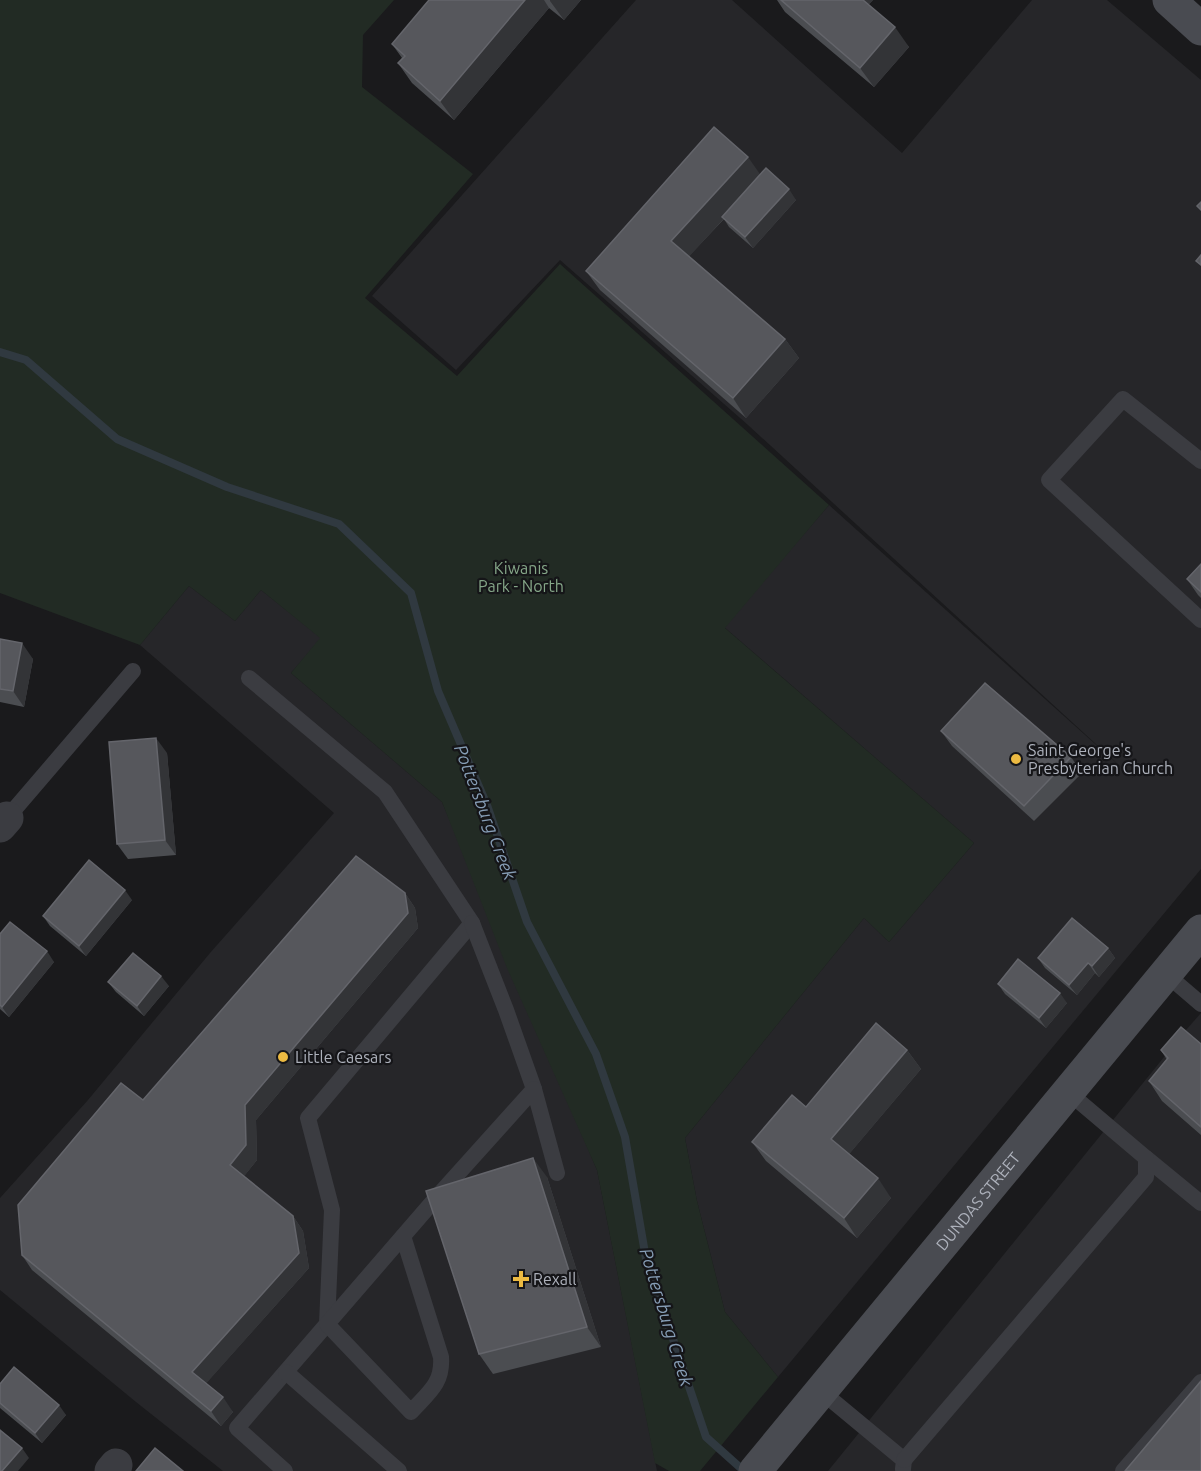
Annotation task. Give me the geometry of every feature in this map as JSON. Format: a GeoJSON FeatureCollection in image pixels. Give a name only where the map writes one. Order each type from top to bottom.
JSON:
{"type":"FeatureCollection","features":[{"type":"Feature","properties":{"kind":"main road"},"geometry":{"type":"LineString","coordinates":[[1169,0],[1201,29]]}},
{"type":"Feature","properties":{"kind":"main road","name":"DUNDAS STREET"},"geometry":{"type":"LineString","coordinates":[[755,1471],[1201,932]]}},
{"type":"Feature","properties":{"kind":"lane"},"geometry":{"type":"LineString","coordinates":[[1201,461],[1123,399],[1049,480],[1201,620]]}},
{"type":"Feature","properties":{"kind":"lane"},"geometry":{"type":"LineString","coordinates":[[3,822],[133,672]]}},
{"type":"Feature","properties":{"kind":"lane"},"geometry":{"type":"LineString","coordinates":[[249,678],[385,792],[472,923],[534,1089],[557,1173]]}},
{"type":"Feature","properties":{"kind":"lane"},"geometry":{"type":"LineString","coordinates":[[403,1236],[441,1357],[442,1370],[436,1384],[411,1412],[327,1324],[332,1210],[308,1118],[472,923]]}},
{"type":"Feature","properties":{"kind":"lane"},"geometry":{"type":"LineString","coordinates":[[1166,974],[1201,1004]]}},
{"type":"Feature","properties":{"kind":"lane"},"geometry":{"type":"LineString","coordinates":[[285,1471],[237,1428],[534,1089]]}},
{"type":"Feature","properties":{"kind":"lane"},"geometry":{"type":"LineString","coordinates":[[1068,1092],[1201,1203]]}},
{"type":"Feature","properties":{"kind":"lane"},"geometry":{"type":"LineString","coordinates":[[822,1392],[904,1465],[1146,1177],[1146,1158]]}},
{"type":"Feature","properties":{"kind":"lane"},"geometry":{"type":"LineString","coordinates":[[286,1372],[399,1471]]}},
{"type":"Feature","properties":{"kind":"lane"},"geometry":{"type":"LineString","coordinates":[[1123,1471],[1201,1382]]}},
{"type":"Feature","properties":{"kind":"shaded area"},"geometry":{"type":"Polygon","coordinates":[[[636,0],[732,0],[902,153],[1032,0],[1107,0],[1201,80],[1201,869],[778,1377],[725,1312],[697,1201],[685,1138],[864,918],[889,942],[974,843],[724,627],[829,505],[1133,778],[748,425],[560,260],[456,370],[372,296],[636,0]]]}},
{"type":"Feature","properties":{"kind":"shaded area"},"geometry":{"type":"Polygon","coordinates":[[[189,586],[235,621],[261,590],[321,638],[291,673],[442,802],[597,1170],[657,1471],[223,1471],[0,1290],[0,1198],[88,1100],[210,953],[334,813],[140,645],[189,586]]]}},
{"type":"Feature","properties":{"kind":"shaded area"},"geometry":{"type":"Polygon","coordinates":[[[1201,1013],[1201,1471],[828,1471],[1186,1030],[1201,1013]]]}},
{"type":"Feature","properties":{"kind":"green space","name":"Kiwanis Park - North"},"geometry":{"type":"Polygon","coordinates":[[[0,0],[394,0],[363,35],[362,87],[473,174],[365,298],[457,376],[560,264],[829,505],[725,628],[974,843],[889,942],[864,918],[685,1138],[697,1201],[725,1312],[778,1377],[700,1471],[669,1471],[655,1463],[597,1170],[507,968],[442,802],[291,673],[320,638],[261,590],[235,621],[189,586],[140,645],[0,593],[0,0]]]}},
{"type":"Feature","properties":{"kind":"building"},"geometry":{"type":"Polygon","coordinates":[[[429,0],[525,0],[440,101],[398,63],[405,56],[392,44],[429,0]]]}},
{"type":"Feature","properties":{"kind":"building"},"geometry":{"type":"Polygon","coordinates":[[[781,0],[863,0],[895,27],[860,68],[781,0]]]}},
{"type":"Feature","properties":{"kind":"building"},"geometry":{"type":"Polygon","coordinates":[[[714,127],[748,157],[671,241],[785,339],[733,398],[586,271],[714,127]]]}},
{"type":"Feature","properties":{"kind":"building"},"geometry":{"type":"Polygon","coordinates":[[[766,168],[789,189],[745,237],[722,217],[766,168]]]}},
{"type":"Feature","properties":{"kind":"building"},"geometry":{"type":"Polygon","coordinates":[[[1201,255],[1201,265],[1196,261],[1201,255]]]}},
{"type":"Feature","properties":{"kind":"building"},"geometry":{"type":"Polygon","coordinates":[[[1201,564],[1201,592],[1187,579],[1201,564]]]}},
{"type":"Feature","properties":{"kind":"building"},"geometry":{"type":"Polygon","coordinates":[[[0,639],[22,643],[13,691],[0,689],[0,639]]]}},
{"type":"Feature","properties":{"kind":"building","name":"Saint George's Presbyterian Church"},"geometry":{"type":"Polygon","coordinates":[[[985,683],[1071,757],[1024,806],[941,731],[985,683]]]}},
{"type":"Feature","properties":{"kind":"building"},"geometry":{"type":"Polygon","coordinates":[[[156,738],[165,840],[117,844],[109,742],[156,738]]]}},
{"type":"Feature","properties":{"kind":"building"},"geometry":{"type":"Polygon","coordinates":[[[356,856],[405,893],[408,913],[245,1105],[246,1145],[230,1165],[293,1216],[299,1253],[192,1372],[223,1397],[211,1411],[22,1255],[18,1205],[121,1083],[143,1100],[356,856]]]}},
{"type":"Feature","properties":{"kind":"building"},"geometry":{"type":"Polygon","coordinates":[[[89,860],[125,890],[79,946],[43,916],[89,860]]]}},
{"type":"Feature","properties":{"kind":"building"},"geometry":{"type":"Polygon","coordinates":[[[1072,918],[1108,948],[1092,966],[1088,963],[1069,985],[1038,958],[1072,918]]]}},
{"type":"Feature","properties":{"kind":"building"},"geometry":{"type":"Polygon","coordinates":[[[10,922],[47,951],[2,1007],[0,1005],[0,934],[10,922]]]}},
{"type":"Feature","properties":{"kind":"building"},"geometry":{"type":"Polygon","coordinates":[[[133,953],[161,976],[137,1006],[108,982],[133,953]]]}},
{"type":"Feature","properties":{"kind":"building"},"geometry":{"type":"Polygon","coordinates":[[[1018,959],[1060,993],[1039,1018],[998,984],[1018,959]]]}},
{"type":"Feature","properties":{"kind":"building"},"geometry":{"type":"Polygon","coordinates":[[[876,1023],[907,1050],[831,1139],[878,1178],[844,1218],[752,1142],[792,1095],[806,1107],[876,1023]]]}},
{"type":"Feature","properties":{"kind":"building"},"geometry":{"type":"Polygon","coordinates":[[[1181,1027],[1201,1044],[1201,1127],[1149,1081],[1168,1058],[1161,1050],[1181,1027]]]}},
{"type":"Feature","properties":{"kind":"building","name":"Rexall"},"geometry":{"type":"Polygon","coordinates":[[[533,1158],[587,1327],[479,1354],[426,1191],[533,1158]]]}},
{"type":"Feature","properties":{"kind":"building"},"geometry":{"type":"Polygon","coordinates":[[[14,1367],[59,1405],[35,1433],[0,1403],[0,1384],[14,1367]]]}},
{"type":"Feature","properties":{"kind":"building"},"geometry":{"type":"Polygon","coordinates":[[[1201,1381],[1201,1471],[1125,1471],[1201,1381]]]}},
{"type":"Feature","properties":{"kind":"building"},"geometry":{"type":"Polygon","coordinates":[[[0,1430],[22,1448],[2,1471],[0,1471],[0,1430]]]}},
{"type":"Feature","properties":{"kind":"building"},"geometry":{"type":"Polygon","coordinates":[[[155,1448],[183,1471],[136,1471],[155,1448]]]}},
{"type":"Feature","properties":{"kind":"waterway","name":"Pottersburg Creek"},"geometry":{"type":"LineString","coordinates":[[0,352],[26,360],[117,439],[227,487],[339,524],[411,593],[438,691],[487,805],[527,922],[596,1054],[625,1137],[646,1259],[706,1437],[744,1471]]}},
{"type":"Feature","properties":{"kind":"place","name":"Saint George's Presbyterian Church"},"geometry":{"type":"Point","coordinates":[1016,759]}},
{"type":"Feature","properties":{"kind":"place","name":"Little Caesars"},"geometry":{"type":"Point","coordinates":[283,1057]}},
{"type":"Feature","properties":{"kind":"place","name":"Rexall"},"geometry":{"type":"Point","coordinates":[521,1279]}}]}
